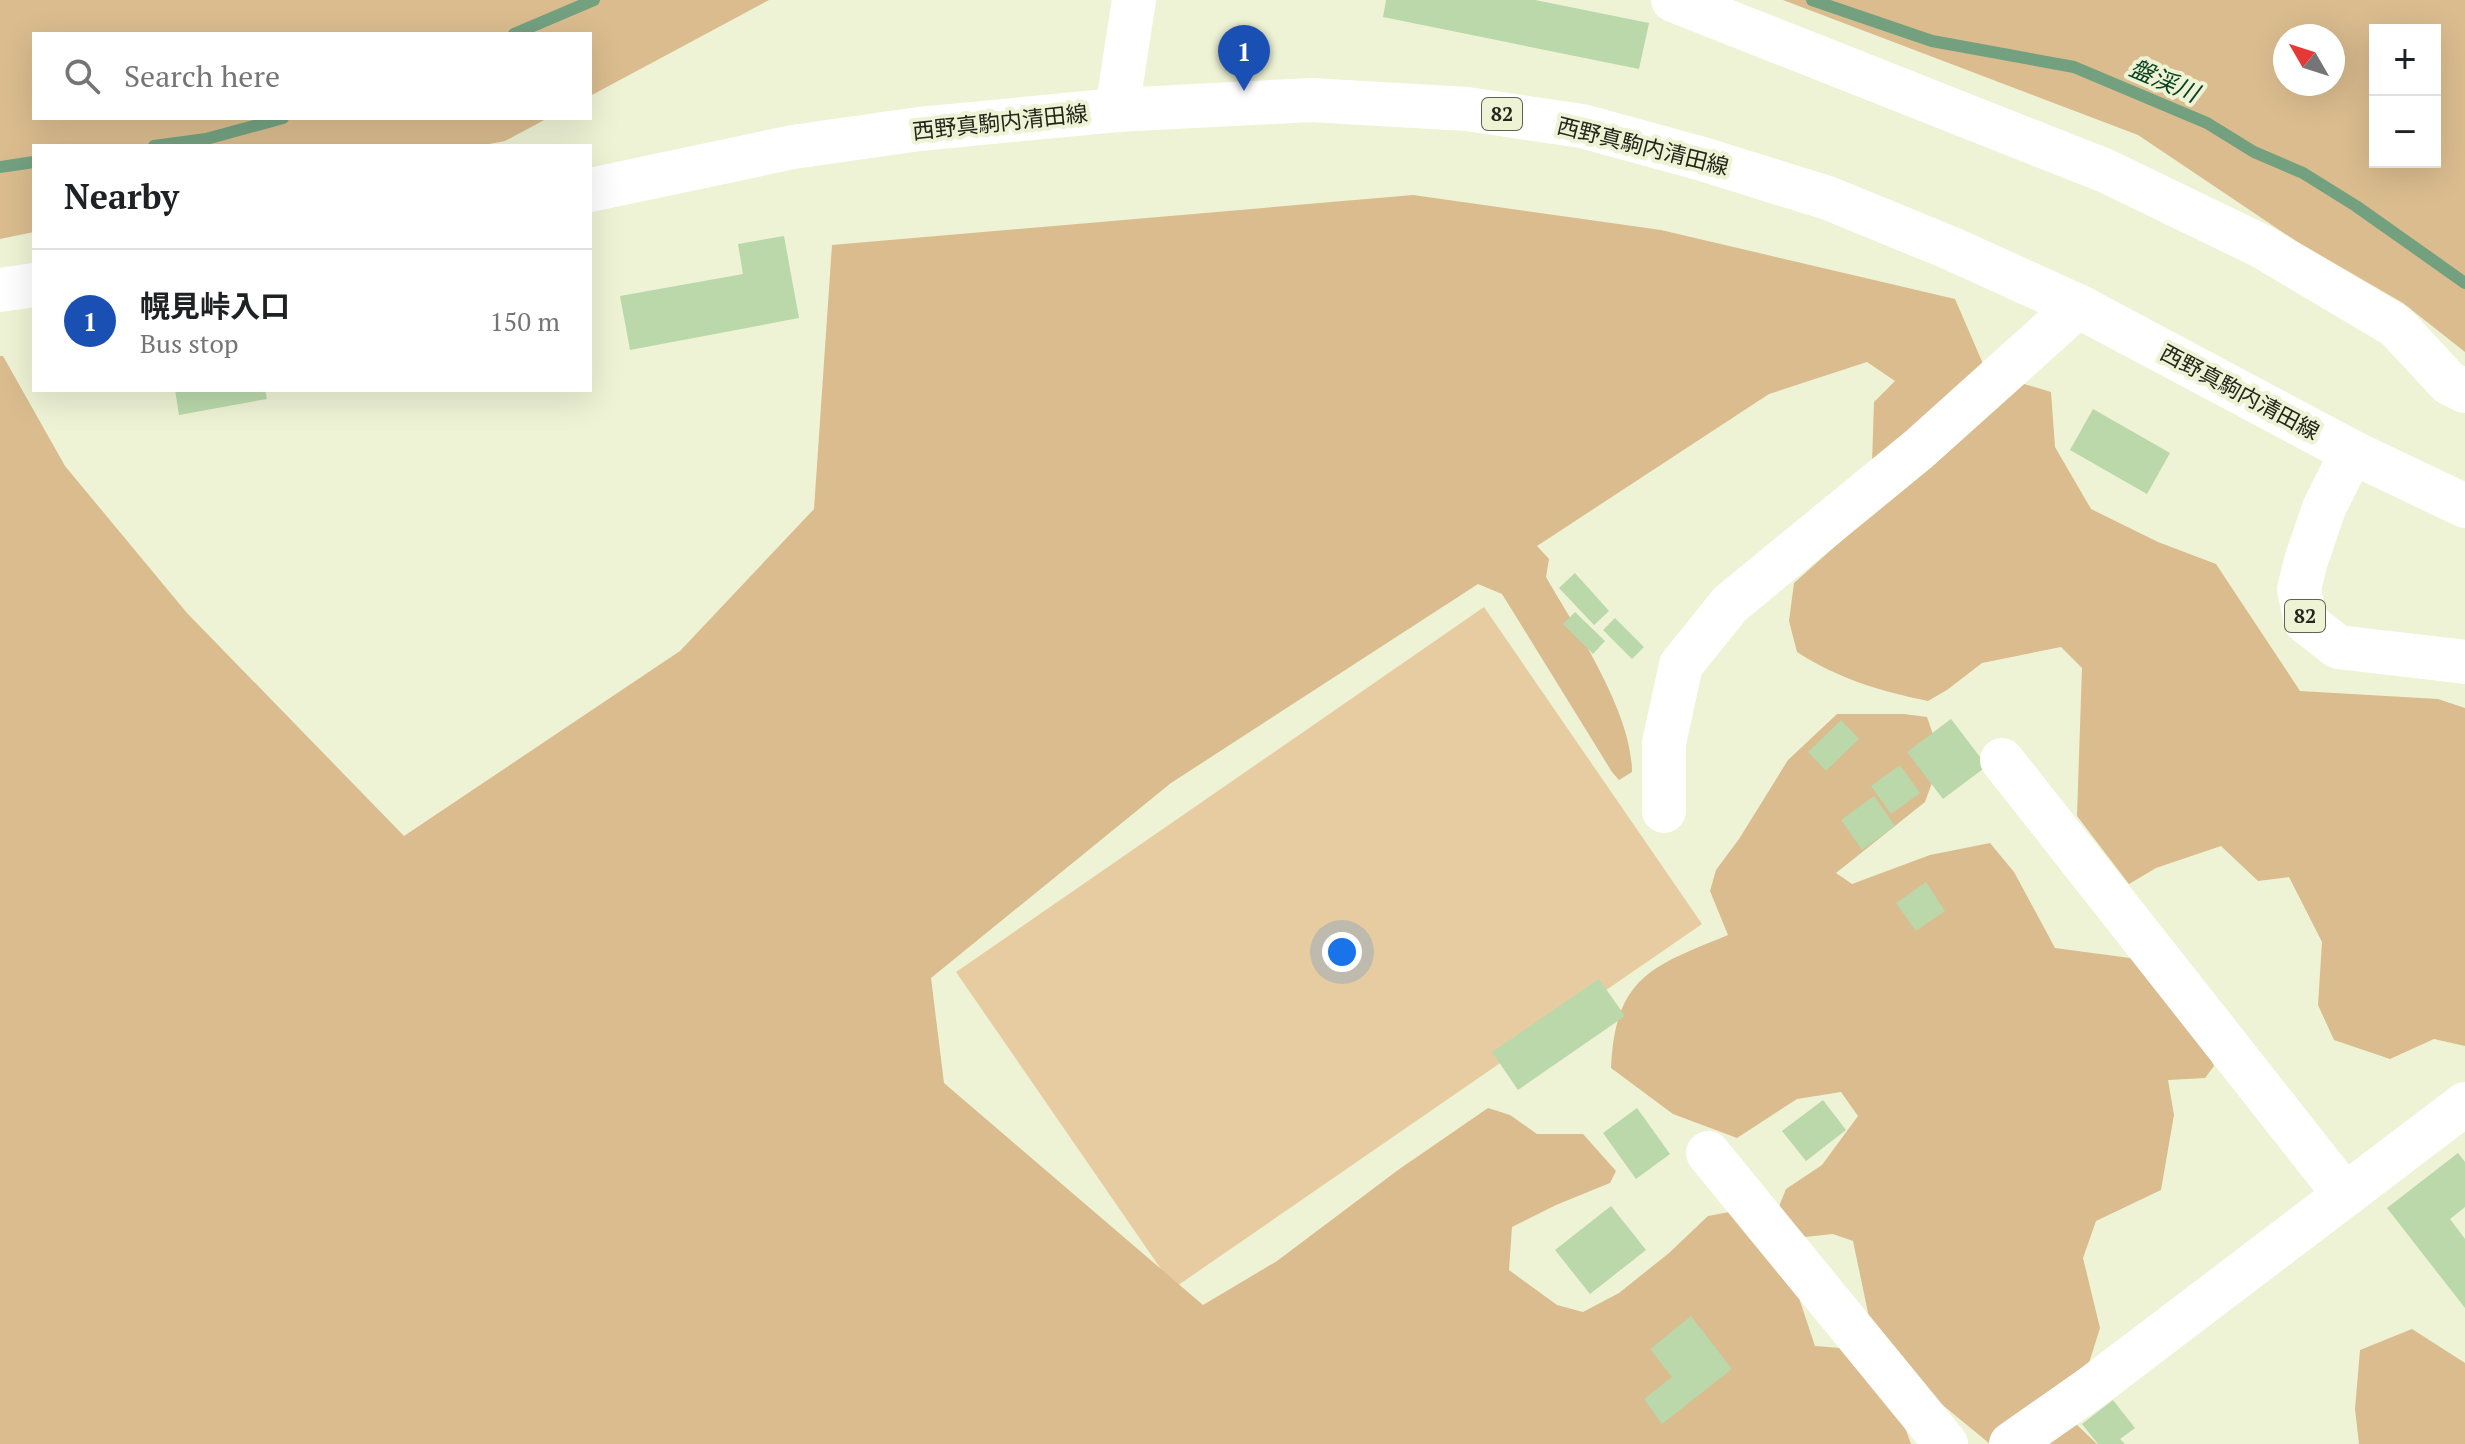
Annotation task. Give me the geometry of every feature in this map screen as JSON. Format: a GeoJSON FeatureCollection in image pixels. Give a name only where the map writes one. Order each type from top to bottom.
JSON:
{"type":"FeatureCollection","features":[{"type":"Feature","properties":{"kind":"street"},"geometry":{"type":"LineString","coordinates":[[1117,110],[1134,0]]}},
{"type":"Feature","properties":{"kind":"street"},"geometry":{"type":"LineString","coordinates":[[1673,0],[2106,171],[2261,246],[2396,326],[2449,383],[2465,391]]}},
{"type":"Feature","properties":{"kind":"street","name":"西野真駒内清田線"},"geometry":{"type":"LineString","coordinates":[[592,190],[809,145],[919,129],[1117,110],[1311,100],[1467,109],[1582,126],[1828,198],[1950,248],[2078,306],[2352,452],[2465,506]]}},
{"type":"Feature","properties":{"kind":"street"},"geometry":{"type":"LineString","coordinates":[[0,290],[32,285]]}},
{"type":"Feature","properties":{"kind":"street"},"geometry":{"type":"LineString","coordinates":[[1664,811],[1664,743],[1681,665],[1730,604],[1919,449],[2078,306]]}},
{"type":"Feature","properties":{"kind":"street","name":"82"},"geometry":{"type":"LineString","coordinates":[[2352,452],[2324,508],[2306,561],[2299,589],[2306,622],[2338,647],[2465,662]]}},
{"type":"Feature","properties":{"kind":"street"},"geometry":{"type":"LineString","coordinates":[[2002,760],[2345,1195]]}},
{"type":"Feature","properties":{"kind":"street"},"geometry":{"type":"LineString","coordinates":[[2011,1444],[2091,1388],[2465,1104]]}},
{"type":"Feature","properties":{"kind":"street"},"geometry":{"type":"LineString","coordinates":[[1708,1153],[1946,1444]]}},
{"type":"Feature","properties":{"kind":"shaded area"},"geometry":{"type":"Polygon","coordinates":[[[0,0],[769,0],[592,95],[592,32],[32,32],[32,120],[544,120],[505,141],[489,144],[32,144],[32,232],[0,239],[0,0]]]}},
{"type":"Feature","properties":{"kind":"shaded area"},"geometry":{"type":"Polygon","coordinates":[[[1783,0],[2465,0],[2465,352],[2403,303],[2296,241],[2138,135],[1783,0]]]}},
{"type":"Feature","properties":{"kind":"shaded area"},"geometry":{"type":"Polygon","coordinates":[[[1413,195],[1661,230],[1955,299],[1987,373],[2051,392],[2055,447],[2091,509],[2158,542],[2216,564],[2300,691],[2438,699],[2465,708],[2465,1046],[2434,1039],[2390,1059],[2334,1040],[2318,1005],[2322,942],[2289,877],[2258,881],[2221,846],[2156,868],[2129,884],[2077,816],[2082,668],[2061,647],[1982,663],[1928,701],[1860,683],[1828,670],[1797,652],[1789,621],[1794,583],[1877,509],[1872,463],[1874,402],[1895,381],[1867,362],[1769,394],[1537,546],[1549,559],[1546,577],[1613,698],[1630,749],[1632,772],[1619,780],[1612,772],[1502,594],[1478,584],[1171,783],[931,978],[944,1083],[1203,1305],[1277,1261],[1398,1170],[1488,1108],[1510,1115],[1537,1134],[1583,1134],[1616,1171],[1610,1183],[1512,1227],[1509,1270],[1557,1305],[1583,1312],[1619,1293],[1669,1253],[1708,1216],[1740,1210],[1799,1298],[1815,1346],[1840,1348],[1871,1327],[1853,1241],[1833,1234],[1795,1238],[1776,1214],[1786,1189],[1822,1165],[1858,1116],[1841,1092],[1797,1099],[1737,1138],[1673,1114],[1611,1068],[1614,1037],[1620,1013],[1643,979],[1659,966],[1728,935],[1710,891],[1716,870],[1788,760],[1837,714],[1927,717],[1941,758],[1925,802],[1836,873],[1852,884],[1930,855],[1990,843],[2014,872],[2055,948],[2145,960],[2202,1039],[2214,1066],[2205,1078],[2168,1080],[2174,1115],[2161,1190],[2096,1221],[2083,1258],[2100,1328],[2088,1366],[2050,1399],[2097,1444],[1990,1444],[1922,1388],[1903,1422],[1911,1444],[0,1444],[0,356],[3,356],[65,466],[187,613],[404,836],[680,651],[814,509],[832,245],[1413,195]]]}},
{"type":"Feature","properties":{"kind":"shaded area"},"geometry":{"type":"Polygon","coordinates":[[[1484,607],[1702,924],[1174,1288],[956,972],[1484,607]]]}},
{"type":"Feature","properties":{"kind":"shaded area"},"geometry":{"type":"Polygon","coordinates":[[[2412,1329],[2465,1363],[2465,1444],[2359,1444],[2355,1409],[2360,1350],[2412,1329]]]}},
{"type":"Feature","properties":{"kind":"building"},"geometry":{"type":"Polygon","coordinates":[[[1386,0],[1535,0],[1649,23],[1639,69],[1383,17],[1386,0]]]}},
{"type":"Feature","properties":{"kind":"building"},"geometry":{"type":"Polygon","coordinates":[[[784,236],[799,318],[630,350],[620,296],[743,274],[738,244],[784,236]]]}},
{"type":"Feature","properties":{"kind":"building"},"geometry":{"type":"Polygon","coordinates":[[[175,392],[265,392],[267,399],[179,415],[175,392]]]}},
{"type":"Feature","properties":{"kind":"building"},"geometry":{"type":"Polygon","coordinates":[[[2093,409],[2170,453],[2147,494],[2070,450],[2093,409]]]}},
{"type":"Feature","properties":{"kind":"building"},"geometry":{"type":"Polygon","coordinates":[[[1575,573],[1609,611],[1594,625],[1559,588],[1575,573]]]}},
{"type":"Feature","properties":{"kind":"building"},"geometry":{"type":"Polygon","coordinates":[[[1575,612],[1605,641],[1593,654],[1563,624],[1575,612]]]}},
{"type":"Feature","properties":{"kind":"building"},"geometry":{"type":"Polygon","coordinates":[[[1615,618],[1644,647],[1632,659],[1603,630],[1615,618]]]}},
{"type":"Feature","properties":{"kind":"building"},"geometry":{"type":"Polygon","coordinates":[[[1951,719],[1987,766],[1943,799],[1907,752],[1951,719]]]}},
{"type":"Feature","properties":{"kind":"building"},"geometry":{"type":"Polygon","coordinates":[[[1841,720],[1859,739],[1826,771],[1808,752],[1841,720]]]}},
{"type":"Feature","properties":{"kind":"building"},"geometry":{"type":"Polygon","coordinates":[[[1900,765],[1920,793],[1891,814],[1871,786],[1900,765]]]}},
{"type":"Feature","properties":{"kind":"building"},"geometry":{"type":"Polygon","coordinates":[[[1874,796],[1895,826],[1862,850],[1841,820],[1874,796]]]}},
{"type":"Feature","properties":{"kind":"building"},"geometry":{"type":"Polygon","coordinates":[[[1926,882],[1945,911],[1916,931],[1896,903],[1926,882]]]}},
{"type":"Feature","properties":{"kind":"building"},"geometry":{"type":"Polygon","coordinates":[[[1599,979],[1625,1016],[1518,1090],[1492,1052],[1599,979]]]}},
{"type":"Feature","properties":{"kind":"building"},"geometry":{"type":"Polygon","coordinates":[[[1823,1100],[1846,1130],[1806,1161],[1782,1131],[1823,1100]]]}},
{"type":"Feature","properties":{"kind":"building"},"geometry":{"type":"Polygon","coordinates":[[[1637,1108],[1670,1154],[1636,1179],[1603,1133],[1637,1108]]]}},
{"type":"Feature","properties":{"kind":"building"},"geometry":{"type":"Polygon","coordinates":[[[2458,1153],[2465,1162],[2465,1207],[2450,1219],[2465,1239],[2465,1308],[2387,1208],[2458,1153]]]}},
{"type":"Feature","properties":{"kind":"building"},"geometry":{"type":"Polygon","coordinates":[[[1611,1206],[1646,1250],[1590,1294],[1555,1250],[1611,1206]]]}},
{"type":"Feature","properties":{"kind":"building"},"geometry":{"type":"Polygon","coordinates":[[[1691,1316],[1732,1369],[1662,1424],[1644,1399],[1672,1377],[1650,1349],[1691,1316]]]}},
{"type":"Feature","properties":{"kind":"building"},"geometry":{"type":"Polygon","coordinates":[[[2113,1400],[2135,1428],[2120,1439],[2125,1444],[2098,1444],[2082,1424],[2113,1400]]]}},
{"type":"Feature","properties":{"kind":"waterway","name":"盤渓川"},"geometry":{"type":"LineString","coordinates":[[519,32],[594,0]]}},
{"type":"Feature","properties":{"kind":"waterway","name":"盤渓川"},"geometry":{"type":"LineString","coordinates":[[1812,0],[1932,41],[2074,67],[2207,123],[2254,152],[2303,173],[2356,206],[2465,283]]}},
{"type":"Feature","properties":{"kind":"waterway","name":"盤渓川"},"geometry":{"type":"LineString","coordinates":[[169,144],[206,139],[276,120]]}},
{"type":"Feature","properties":{"kind":"waterway","name":"盤渓川"},"geometry":{"type":"LineString","coordinates":[[0,167],[32,162]]}},
{"type":"Feature","properties":{"kind":"place","name":"幌見峠入口"},"geometry":{"type":"Point","coordinates":[1244,91]}}]}
